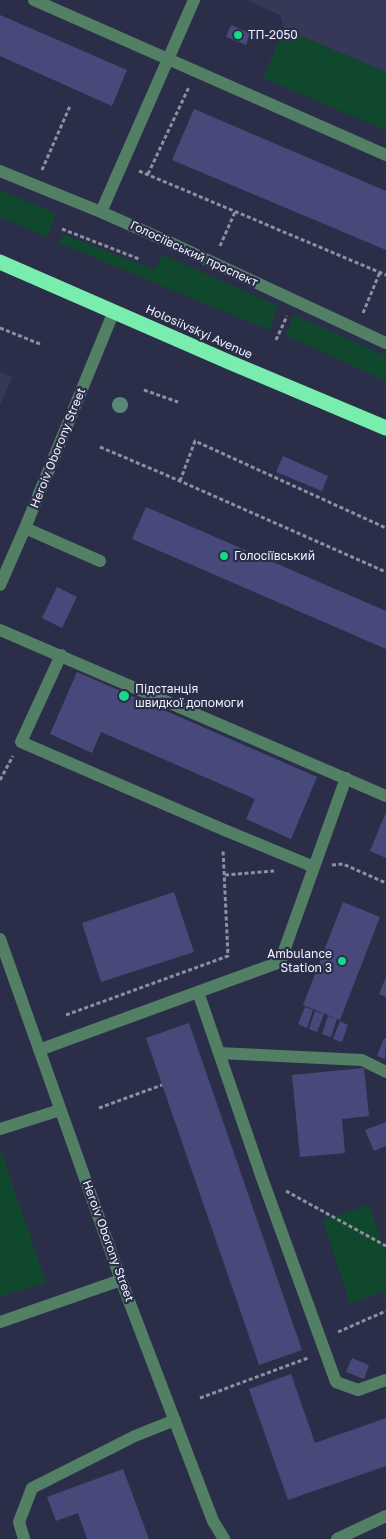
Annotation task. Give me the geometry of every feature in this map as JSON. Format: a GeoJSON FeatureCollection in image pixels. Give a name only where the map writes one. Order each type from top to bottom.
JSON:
{"type":"FeatureCollection","features":[{"type":"Feature","properties":{"kind":"highway","name":"Holosiivskyi Avenue"},"geometry":{"type":"LineString","coordinates":[[0,262],[386,428]]}},
{"type":"Feature","properties":{"kind":"street"},"geometry":{"type":"LineString","coordinates":[[34,0],[386,155]]}},
{"type":"Feature","properties":{"kind":"street"},"geometry":{"type":"LineString","coordinates":[[101,212],[194,0]]}},
{"type":"Feature","properties":{"kind":"street","name":"Голосіївський проспект"},"geometry":{"type":"LineString","coordinates":[[0,171],[171,243],[386,343]]}},
{"type":"Feature","properties":{"kind":"street","name":"Heroiv Oborony Street"},"geometry":{"type":"LineString","coordinates":[[0,585],[114,311]]}},
{"type":"Feature","properties":{"kind":"street"},"geometry":{"type":"LineString","coordinates":[[25,528],[100,561]]}},
{"type":"Feature","properties":{"kind":"street"},"geometry":{"type":"LineString","coordinates":[[0,630],[386,796]]}},
{"type":"Feature","properties":{"kind":"street"},"geometry":{"type":"LineString","coordinates":[[61,655],[21,742],[222,829],[314,866]]}},
{"type":"Feature","properties":{"kind":"street"},"geometry":{"type":"LineString","coordinates":[[39,1050],[280,962],[346,778]]}},
{"type":"Feature","properties":{"kind":"street","name":"Heroiv Oborony Street"},"geometry":{"type":"LineString","coordinates":[[0,939],[121,1280],[213,1520],[224,1539]]}},
{"type":"Feature","properties":{"kind":"street"},"geometry":{"type":"LineString","coordinates":[[198,992],[262,1178],[336,1382],[358,1390],[386,1380]]}},
{"type":"Feature","properties":{"kind":"street"},"geometry":{"type":"LineString","coordinates":[[219,1053],[362,1060],[386,1072]]}},
{"type":"Feature","properties":{"kind":"street"},"geometry":{"type":"LineString","coordinates":[[0,1128],[60,1110]]}},
{"type":"Feature","properties":{"kind":"street"},"geometry":{"type":"LineString","coordinates":[[0,1322],[121,1280]]}},
{"type":"Feature","properties":{"kind":"street"},"geometry":{"type":"LineString","coordinates":[[24,1539],[19,1522],[32,1488],[135,1436],[175,1420]]}},
{"type":"Feature","properties":{"kind":"street"},"geometry":{"type":"LineString","coordinates":[[337,1539],[386,1516]]}},
{"type":"Feature","properties":{"kind":"path"},"geometry":{"type":"LineString","coordinates":[[196,72],[148,174],[386,274]]}},
{"type":"Feature","properties":{"kind":"path"},"geometry":{"type":"LineString","coordinates":[[40,174],[70,106]]}},
{"type":"Feature","properties":{"kind":"path"},"geometry":{"type":"LineString","coordinates":[[218,251],[236,212]]}},
{"type":"Feature","properties":{"kind":"path"},"geometry":{"type":"LineString","coordinates":[[62,229],[139,259]]}},
{"type":"Feature","properties":{"kind":"path"},"geometry":{"type":"LineString","coordinates":[[362,314],[380,272]]}},
{"type":"Feature","properties":{"kind":"path"},"geometry":{"type":"LineString","coordinates":[[276,340],[294,300]]}},
{"type":"Feature","properties":{"kind":"path"},"geometry":{"type":"LineString","coordinates":[[0,328],[40,344]]}},
{"type":"Feature","properties":{"kind":"path"},"geometry":{"type":"LineString","coordinates":[[144,390],[178,402]]}},
{"type":"Feature","properties":{"kind":"path"},"geometry":{"type":"LineString","coordinates":[[180,481],[195,441],[386,528]]}},
{"type":"Feature","properties":{"kind":"path"},"geometry":{"type":"LineString","coordinates":[[100,448],[180,481],[386,572]]}},
{"type":"Feature","properties":{"kind":"path"},"geometry":{"type":"LineString","coordinates":[[0,780],[21,742]]}},
{"type":"Feature","properties":{"kind":"path"},"geometry":{"type":"LineString","coordinates":[[66,1015],[228,956],[222,829]]}},
{"type":"Feature","properties":{"kind":"path"},"geometry":{"type":"LineString","coordinates":[[99,1108],[162,1085]]}},
{"type":"Feature","properties":{"kind":"path"},"geometry":{"type":"LineString","coordinates":[[262,1178],[386,1246]]}},
{"type":"Feature","properties":{"kind":"path"},"geometry":{"type":"LineString","coordinates":[[321,1339],[386,1311]]}},
{"type":"Feature","properties":{"kind":"path"},"geometry":{"type":"LineString","coordinates":[[200,1398],[325,1352]]}},
{"type":"Feature","properties":{"kind":"shaded area"},"geometry":{"type":"Polygon","coordinates":[[[247,0],[386,0],[386,72],[284,29],[280,15],[247,0]]]}},
{"type":"Feature","properties":{"kind":"shaded area"},"geometry":{"type":"Polygon","coordinates":[[[0,372],[12,377],[0,405],[0,372]]]}},
{"type":"Feature","properties":{"kind":"green space"},"geometry":{"type":"Polygon","coordinates":[[[284,29],[386,72],[386,130],[263,78],[284,29]]]}},
{"type":"Feature","properties":{"kind":"green space"},"geometry":{"type":"Polygon","coordinates":[[[0,190],[56,214],[47,237],[0,217],[0,190]]]}},
{"type":"Feature","properties":{"kind":"green space"},"geometry":{"type":"Polygon","coordinates":[[[63,234],[155,270],[163,255],[278,306],[269,330],[59,243],[63,234]]]}},
{"type":"Feature","properties":{"kind":"green space"},"geometry":{"type":"Polygon","coordinates":[[[294,315],[386,356],[386,381],[285,335],[294,315]]]}},
{"type":"Feature","properties":{"kind":"green space"},"geometry":{"type":"Polygon","coordinates":[[[0,1148],[46,1282],[0,1297],[0,1148]]]}},
{"type":"Feature","properties":{"kind":"green space"},"geometry":{"type":"Polygon","coordinates":[[[369,1205],[386,1255],[386,1291],[350,1303],[323,1220],[369,1205]]]}},
{"type":"Feature","properties":{"kind":"building"},"geometry":{"type":"Polygon","coordinates":[[[0,15],[127,70],[112,106],[0,56],[0,15]]]}},
{"type":"Feature","properties":{"kind":"building","name":"ТП-2050"},"geometry":{"type":"Polygon","coordinates":[[[231,25],[250,33],[246,45],[226,37],[231,25]]]}},
{"type":"Feature","properties":{"kind":"building"},"geometry":{"type":"Polygon","coordinates":[[[194,109],[386,191],[386,250],[172,160],[194,109]]]}},
{"type":"Feature","properties":{"kind":"building"},"geometry":{"type":"Polygon","coordinates":[[[283,456],[328,476],[322,491],[276,472],[283,456]]]}},
{"type":"Feature","properties":{"kind":"building"},"geometry":{"type":"Polygon","coordinates":[[[146,507],[386,611],[386,649],[132,539],[146,507]]]}},
{"type":"Feature","properties":{"kind":"building"},"geometry":{"type":"Polygon","coordinates":[[[57,587],[77,597],[62,628],[42,618],[57,587]]]}},
{"type":"Feature","properties":{"kind":"building"},"geometry":{"type":"Polygon","coordinates":[[[77,672],[317,777],[291,839],[246,819],[255,799],[101,732],[92,753],[50,734],[77,672]]]}},
{"type":"Feature","properties":{"kind":"building"},"geometry":{"type":"Polygon","coordinates":[[[386,812],[386,858],[370,851],[386,812]]]}},
{"type":"Feature","properties":{"kind":"building"},"geometry":{"type":"Polygon","coordinates":[[[174,892],[194,952],[101,982],[82,923],[174,892]]]}},
{"type":"Feature","properties":{"kind":"building","name":"Ambulance Station 3"},"geometry":{"type":"Polygon","coordinates":[[[343,902],[380,917],[340,1020],[303,1005],[343,902]]]}},
{"type":"Feature","properties":{"kind":"building"},"geometry":{"type":"Polygon","coordinates":[[[386,977],[386,997],[379,994],[386,977]]]}},
{"type":"Feature","properties":{"kind":"building"},"geometry":{"type":"Polygon","coordinates":[[[305,1007],[313,1010],[307,1028],[298,1024],[305,1007]]]}},
{"type":"Feature","properties":{"kind":"building"},"geometry":{"type":"Polygon","coordinates":[[[315,1011],[324,1014],[317,1032],[309,1029],[315,1011]]]}},
{"type":"Feature","properties":{"kind":"building"},"geometry":{"type":"Polygon","coordinates":[[[328,1016],[337,1019],[331,1037],[322,1034],[328,1016]]]}},
{"type":"Feature","properties":{"kind":"building"},"geometry":{"type":"Polygon","coordinates":[[[340,1021],[348,1025],[342,1042],[333,1039],[340,1021]]]}},
{"type":"Feature","properties":{"kind":"building"},"geometry":{"type":"Polygon","coordinates":[[[189,1023],[302,1350],[259,1365],[146,1038],[189,1023]]]}},
{"type":"Feature","properties":{"kind":"building"},"geometry":{"type":"Polygon","coordinates":[[[384,1038],[386,1039],[385,1059],[377,1056],[384,1038]]]}},
{"type":"Feature","properties":{"kind":"building"},"geometry":{"type":"Polygon","coordinates":[[[364,1068],[369,1116],[342,1119],[345,1153],[300,1157],[292,1075],[364,1068]]]}},
{"type":"Feature","properties":{"kind":"building"},"geometry":{"type":"Polygon","coordinates":[[[386,1122],[386,1146],[374,1151],[365,1130],[386,1122]]]}},
{"type":"Feature","properties":{"kind":"building"},"geometry":{"type":"Polygon","coordinates":[[[352,1358],[369,1365],[364,1379],[346,1372],[352,1358]]]}},
{"type":"Feature","properties":{"kind":"building"},"geometry":{"type":"Polygon","coordinates":[[[291,1374],[315,1443],[386,1418],[386,1466],[288,1500],[249,1389],[291,1374]]]}},
{"type":"Feature","properties":{"kind":"building"},"geometry":{"type":"Polygon","coordinates":[[[123,1469],[149,1539],[87,1539],[78,1513],[56,1521],[47,1497],[123,1469]]]}},
{"type":"Feature","properties":{"kind":"place","name":"ТП-2050"},"geometry":{"type":"Point","coordinates":[238,35]}},
{"type":"Feature","properties":{"kind":"place","name":"Голосіївський"},"geometry":{"type":"Point","coordinates":[224,556]}},
{"type":"Feature","properties":{"kind":"place","name":"Підстанція швидкої допомоги"},"geometry":{"type":"Point","coordinates":[124,696]}},
{"type":"Feature","properties":{"kind":"place","name":"Ambulance Station 3"},"geometry":{"type":"Point","coordinates":[342,961]}}]}
